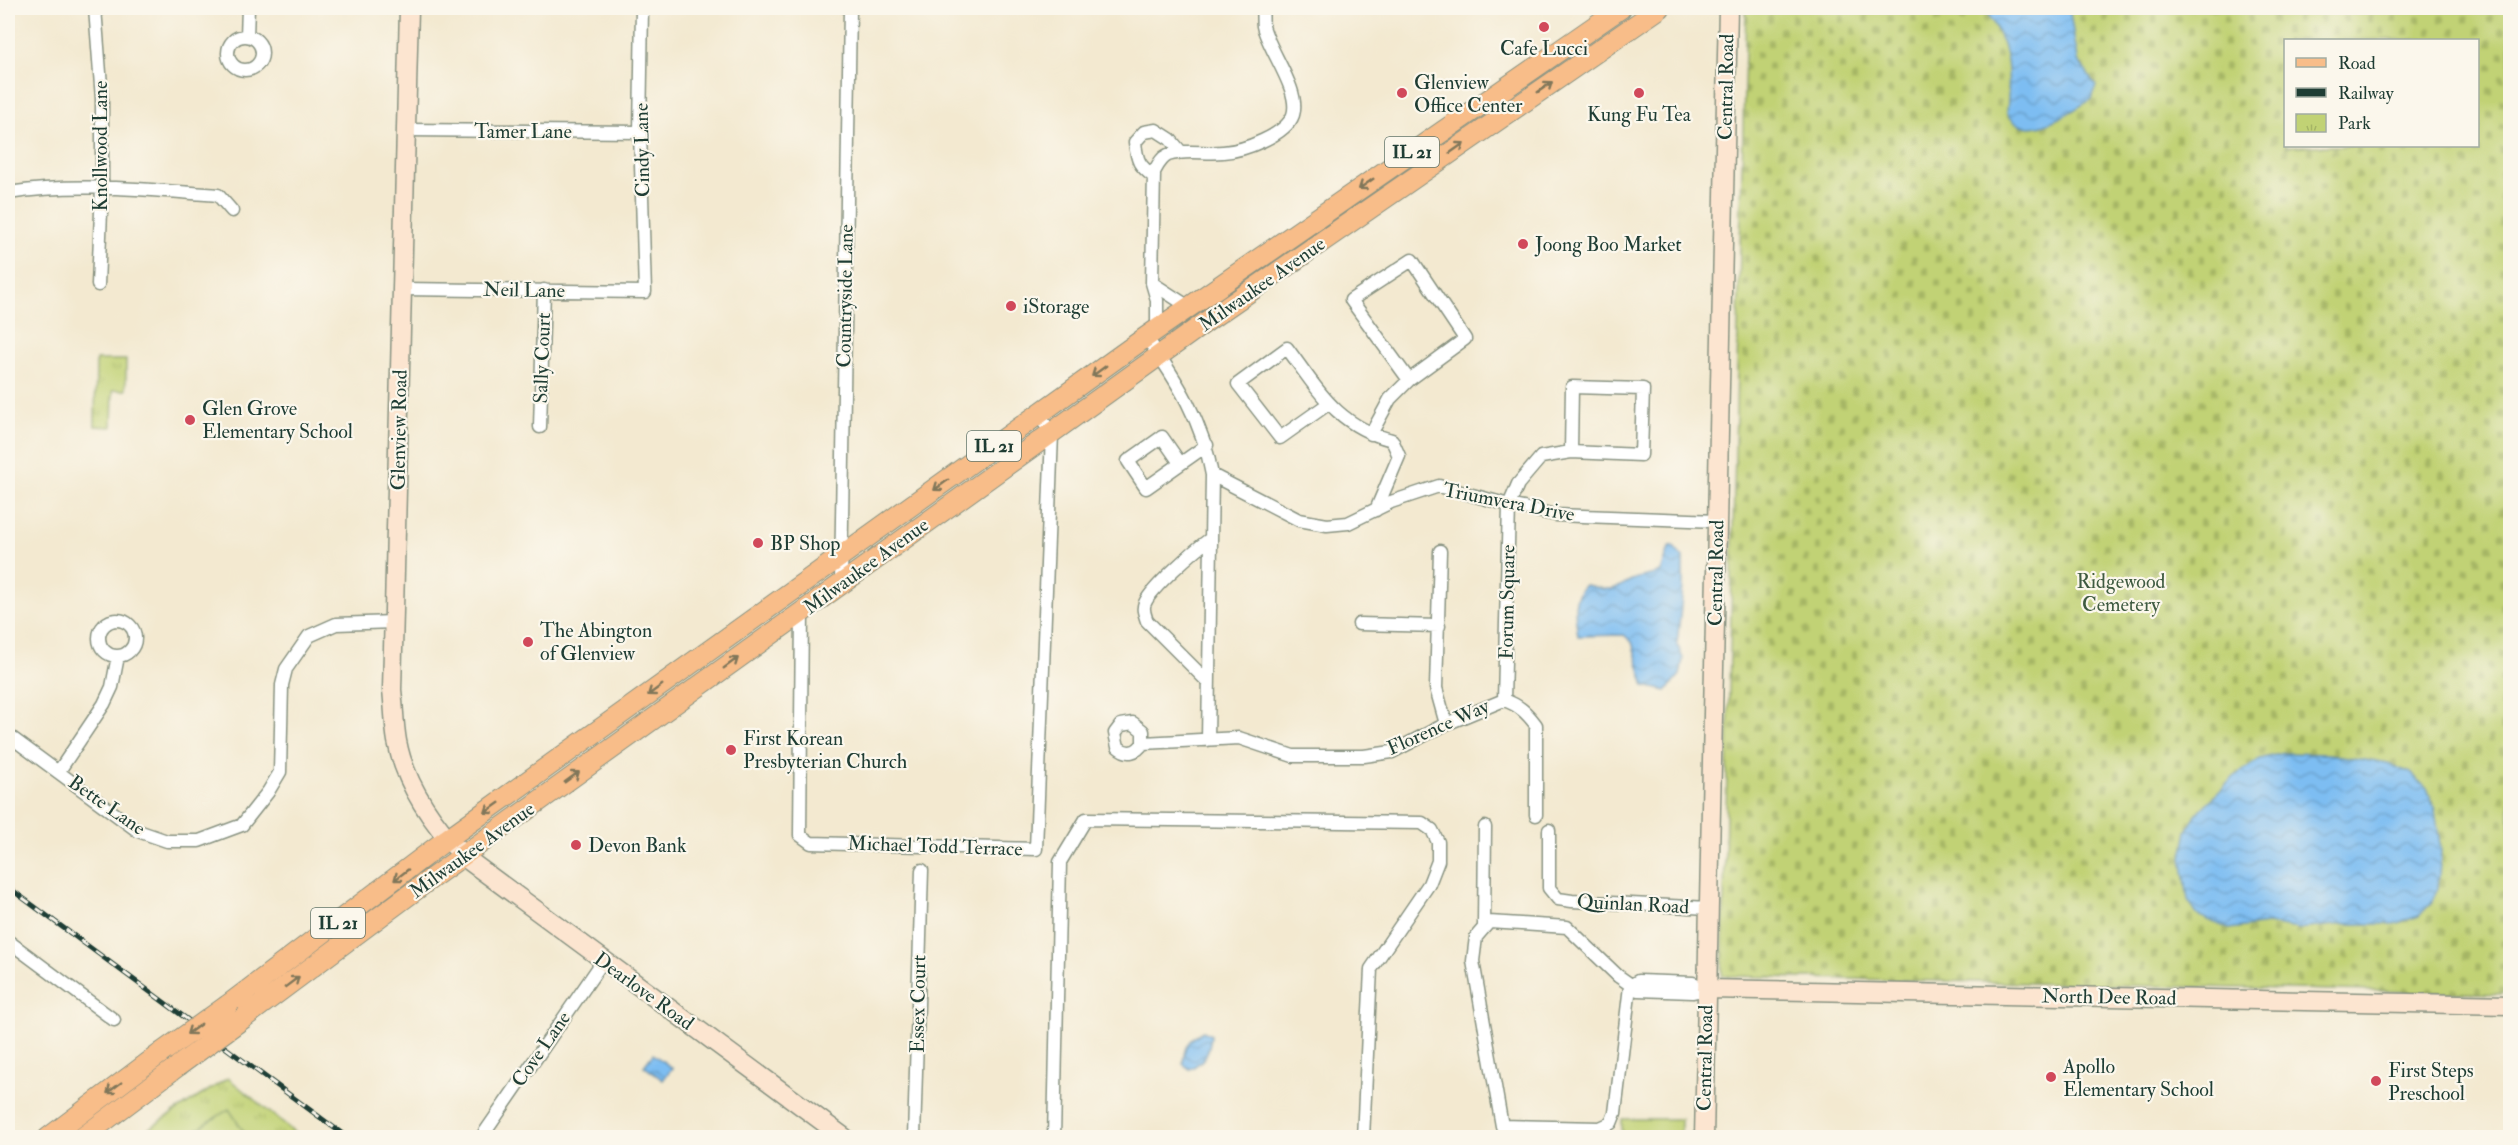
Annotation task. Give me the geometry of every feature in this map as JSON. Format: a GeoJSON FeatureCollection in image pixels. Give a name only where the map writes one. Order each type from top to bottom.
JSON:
{"type":"FeatureCollection","features":[{"type":"Feature","properties":{"kind":"main road","name":"Glenview Road"},"geometry":{"type":"LineString","coordinates":[[409,8],[392,690],[397,742],[408,779],[447,839]]}},
{"type":"Feature","properties":{"kind":"main road","name":"Milwaukee Avenue"},"geometry":{"type":"LineString","coordinates":[[48,1137],[228,1005],[447,839],[1038,414],[1621,8]]}},
{"type":"Feature","properties":{"kind":"main road","name":"Milwaukee Avenue"},"geometry":{"type":"LineString","coordinates":[[82,1137],[425,883],[841,584],[1160,356],[1660,8]]}},
{"type":"Feature","properties":{"kind":"main road","name":"Central Road"},"geometry":{"type":"LineString","coordinates":[[1704,1137],[1728,8]]}},
{"type":"Feature","properties":{"kind":"main road"},"geometry":{"type":"LineString","coordinates":[[1489,126],[1488,112],[1492,104],[1549,65],[1560,50]]}},
{"type":"Feature","properties":{"kind":"main road","name":"Dearlove Road"},"geometry":{"type":"LineString","coordinates":[[447,839],[464,857],[845,1137]]}},
{"type":"Feature","properties":{"kind":"main road","name":"North Dee Road"},"geometry":{"type":"LineString","coordinates":[[1707,988],[2511,1005]]}},
{"type":"Feature","properties":{"kind":"street","name":"Knollwood Lane"},"geometry":{"type":"LineString","coordinates":[[95,8],[102,99],[102,186],[98,285]]}},
{"type":"Feature","properties":{"kind":"street"},"geometry":{"type":"LineString","coordinates":[[248,8],[248,36]]}},
{"type":"Feature","properties":{"kind":"street","name":"Cindy Lane"},"geometry":{"type":"LineString","coordinates":[[642,8],[640,132],[645,292]]}},
{"type":"Feature","properties":{"kind":"street","name":"Countryside Lane"},"geometry":{"type":"LineString","coordinates":[[841,584],[850,8]]}},
{"type":"Feature","properties":{"kind":"street"},"geometry":{"type":"LineString","coordinates":[[1143,743],[1208,740],[1212,475],[1207,445],[1189,404],[1160,356],[1152,333],[1157,300],[1152,283],[1154,177],[1159,162],[1167,155],[1181,152],[1236,150],[1272,136],[1290,123],[1295,110],[1293,95],[1263,26],[1262,8]]}},
{"type":"Feature","properties":{"kind":"street","name":"Tamer Lane"},"geometry":{"type":"LineString","coordinates":[[407,130],[640,132]]}},
{"type":"Feature","properties":{"kind":"street"},"geometry":{"type":"LineString","coordinates":[[1154,177],[1142,168],[1136,155],[1135,142],[1144,132],[1156,130],[1170,139],[1181,152]]}},
{"type":"Feature","properties":{"kind":"street"},"geometry":{"type":"LineString","coordinates":[[8,193],[36,188],[102,186],[218,195],[232,211]]}},
{"type":"Feature","properties":{"kind":"street"},"geometry":{"type":"LineString","coordinates":[[1371,434],[1390,399],[1409,380],[1465,339],[1412,260],[1351,300],[1409,380]]}},
{"type":"Feature","properties":{"kind":"street"},"geometry":{"type":"LineString","coordinates":[[1152,283],[1189,307]]}},
{"type":"Feature","properties":{"kind":"street","name":"Neil Lane"},"geometry":{"type":"LineString","coordinates":[[402,289],[645,292]]}},
{"type":"Feature","properties":{"kind":"street","name":"Sally Court"},"geometry":{"type":"LineString","coordinates":[[540,427],[544,290]]}},
{"type":"Feature","properties":{"kind":"street"},"geometry":{"type":"LineString","coordinates":[[1328,404],[1280,438],[1238,384],[1287,348],[1328,404],[1348,421],[1371,434],[1392,440],[1399,456],[1376,510]]}},
{"type":"Feature","properties":{"kind":"street"},"geometry":{"type":"LineString","coordinates":[[1509,505],[1518,484],[1540,457],[1570,452],[1641,455],[1643,389],[1572,387],[1570,452]]}},
{"type":"Feature","properties":{"kind":"street"},"geometry":{"type":"LineString","coordinates":[[1038,414],[1052,434]]}},
{"type":"Feature","properties":{"kind":"street","name":"Michael Todd Terrace"},"geometry":{"type":"LineString","coordinates":[[802,612],[800,835],[811,843],[1036,849],[1052,434]]}},
{"type":"Feature","properties":{"kind":"street"},"geometry":{"type":"LineString","coordinates":[[1180,463],[1207,445]]}},
{"type":"Feature","properties":{"kind":"street","name":"Triumvera Drive"},"geometry":{"type":"LineString","coordinates":[[1212,475],[1299,520],[1327,525],[1348,523],[1391,502],[1439,486],[1556,515],[1717,521]]}},
{"type":"Feature","properties":{"kind":"street","name":"Forum Square"},"geometry":{"type":"LineString","coordinates":[[1504,699],[1509,505]]}},
{"type":"Feature","properties":{"kind":"street"},"geometry":{"type":"LineString","coordinates":[[1208,682],[1147,621],[1143,611],[1145,602],[1181,563],[1210,539]]}},
{"type":"Feature","properties":{"kind":"street"},"geometry":{"type":"LineString","coordinates":[[1440,551],[1436,688],[1446,724]]}},
{"type":"Feature","properties":{"kind":"street","name":"Bette Lane"},"geometry":{"type":"LineString","coordinates":[[8,735],[138,831],[167,841],[200,842],[242,825],[268,792],[279,772],[282,685],[286,669],[309,636],[336,624],[394,622]]}},
{"type":"Feature","properties":{"kind":"street"},"geometry":{"type":"LineString","coordinates":[[1359,624],[1439,626]]}},
{"type":"Feature","properties":{"kind":"street"},"geometry":{"type":"LineString","coordinates":[[59,771],[104,704],[112,687],[118,656]]}},
{"type":"Feature","properties":{"kind":"street","name":"Florence Way"},"geometry":{"type":"LineString","coordinates":[[1208,740],[1239,738],[1293,756],[1364,756],[1392,752],[1446,724],[1504,699],[1522,709],[1536,725],[1536,815]]}},
{"type":"Feature","properties":{"kind":"street"},"geometry":{"type":"LineString","coordinates":[[1054,1137],[1060,861],[1086,819],[1422,823],[1432,830],[1438,842],[1438,861],[1429,884],[1371,969],[1363,1137]]}},
{"type":"Feature","properties":{"kind":"street"},"geometry":{"type":"LineString","coordinates":[[1485,827],[1486,923],[1476,937],[1473,961],[1502,1126],[1600,1128],[1611,1123],[1615,1113],[1630,986]]}},
{"type":"Feature","properties":{"kind":"street","name":"Quinlan Road"},"geometry":{"type":"LineString","coordinates":[[1549,830],[1549,888],[1558,898],[1572,901],[1709,908]]}},
{"type":"Feature","properties":{"kind":"street","name":"Essex Court"},"geometry":{"type":"LineString","coordinates":[[915,1137],[921,870]]}},
{"type":"Feature","properties":{"kind":"street"},"geometry":{"type":"LineString","coordinates":[[1486,923],[1567,927],[1630,986],[1638,990],[1693,992],[1707,988]]}},
{"type":"Feature","properties":{"kind":"street"},"geometry":{"type":"LineString","coordinates":[[8,941],[114,1020]]}},
{"type":"Feature","properties":{"kind":"street","name":"Cove Lane"},"geometry":{"type":"LineString","coordinates":[[481,1137],[603,961]]}},
{"type":"Feature","properties":{"kind":"green space","name":"Ridgewood Cemetery"},"geometry":{"type":"Polygon","coordinates":[[[1746,8],[2510,8],[2510,988],[2502,994],[1722,976],[1746,8]]]}},
{"type":"Feature","properties":{"kind":"green space"},"geometry":{"type":"Polygon","coordinates":[[[96,360],[126,360],[126,390],[113,390],[112,427],[95,426],[96,360]]]}},
{"type":"Feature","properties":{"kind":"green space"},"geometry":{"type":"Polygon","coordinates":[[[228,1078],[300,1137],[134,1138],[228,1078]]]}},
{"type":"Feature","properties":{"kind":"green space"},"geometry":{"type":"Polygon","coordinates":[[[229,1109],[247,1137],[185,1137],[229,1109]]]}},
{"type":"Feature","properties":{"kind":"green space"},"geometry":{"type":"Polygon","coordinates":[[[1622,1119],[1681,1119],[1681,1137],[1622,1137],[1622,1119]]]}},
{"type":"Feature","properties":{"kind":"water"},"geometry":{"type":"Polygon","coordinates":[[[1984,8],[2069,8],[2078,60],[2096,86],[2092,99],[2048,123],[2024,126],[2015,122],[2007,112],[2009,83],[2003,45],[1999,33],[1984,8]]]}},
{"type":"Feature","properties":{"kind":"water"},"geometry":{"type":"Polygon","coordinates":[[[1673,546],[1683,558],[1683,587],[1677,644],[1683,659],[1680,675],[1666,691],[1645,686],[1632,642],[1624,635],[1578,636],[1575,609],[1577,596],[1585,585],[1613,589],[1629,581],[1661,572],[1669,548],[1673,546]]]}},
{"type":"Feature","properties":{"kind":"water"},"geometry":{"type":"Polygon","coordinates":[[[2283,753],[2329,754],[2388,764],[2411,773],[2427,789],[2435,810],[2441,851],[2438,888],[2431,903],[2419,916],[2394,924],[2344,924],[2299,929],[2267,924],[2229,929],[2197,915],[2188,900],[2182,857],[2187,831],[2196,814],[2236,775],[2260,759],[2283,753]]]}},
{"type":"Feature","properties":{"kind":"water"},"geometry":{"type":"Polygon","coordinates":[[[1203,1031],[1211,1035],[1208,1051],[1200,1062],[1190,1069],[1183,1064],[1184,1053],[1190,1041],[1203,1031]]]}},
{"type":"Feature","properties":{"kind":"water"},"geometry":{"type":"Polygon","coordinates":[[[653,1054],[672,1068],[663,1080],[644,1066],[653,1054]]]}},
{"type":"Feature","properties":{"kind":"railway"},"geometry":{"type":"LineString","coordinates":[[8,887],[348,1138]]}},
{"type":"Feature","properties":{"kind":"place","name":"Cafe Lucci"},"geometry":{"type":"Point","coordinates":[1544,27]}},
{"type":"Feature","properties":{"kind":"place","name":"Glenview Office Center"},"geometry":{"type":"Point","coordinates":[1402,93]}},
{"type":"Feature","properties":{"kind":"place","name":"Kung Fu Tea"},"geometry":{"type":"Point","coordinates":[1639,93]}},
{"type":"Feature","properties":{"kind":"place","name":"Joong Boo Market"},"geometry":{"type":"Point","coordinates":[1523,244]}},
{"type":"Feature","properties":{"kind":"place","name":"iStorage"},"geometry":{"type":"Point","coordinates":[1011,306]}},
{"type":"Feature","properties":{"kind":"place","name":"Glen Grove Elementary School"},"geometry":{"type":"Point","coordinates":[190,420]}},
{"type":"Feature","properties":{"kind":"place","name":"BP Shop"},"geometry":{"type":"Point","coordinates":[758,543]}},
{"type":"Feature","properties":{"kind":"place","name":"The Abington of Glenview"},"geometry":{"type":"Point","coordinates":[528,642]}},
{"type":"Feature","properties":{"kind":"place","name":"First Korean Presbyterian Church"},"geometry":{"type":"Point","coordinates":[731,750]}},
{"type":"Feature","properties":{"kind":"place","name":"Devon Bank"},"geometry":{"type":"Point","coordinates":[576,845]}},
{"type":"Feature","properties":{"kind":"place","name":"Apollo Elementary School"},"geometry":{"type":"Point","coordinates":[2051,1077]}},
{"type":"Feature","properties":{"kind":"place","name":"First Steps Preschool"},"geometry":{"type":"Point","coordinates":[2376,1081]}}]}
